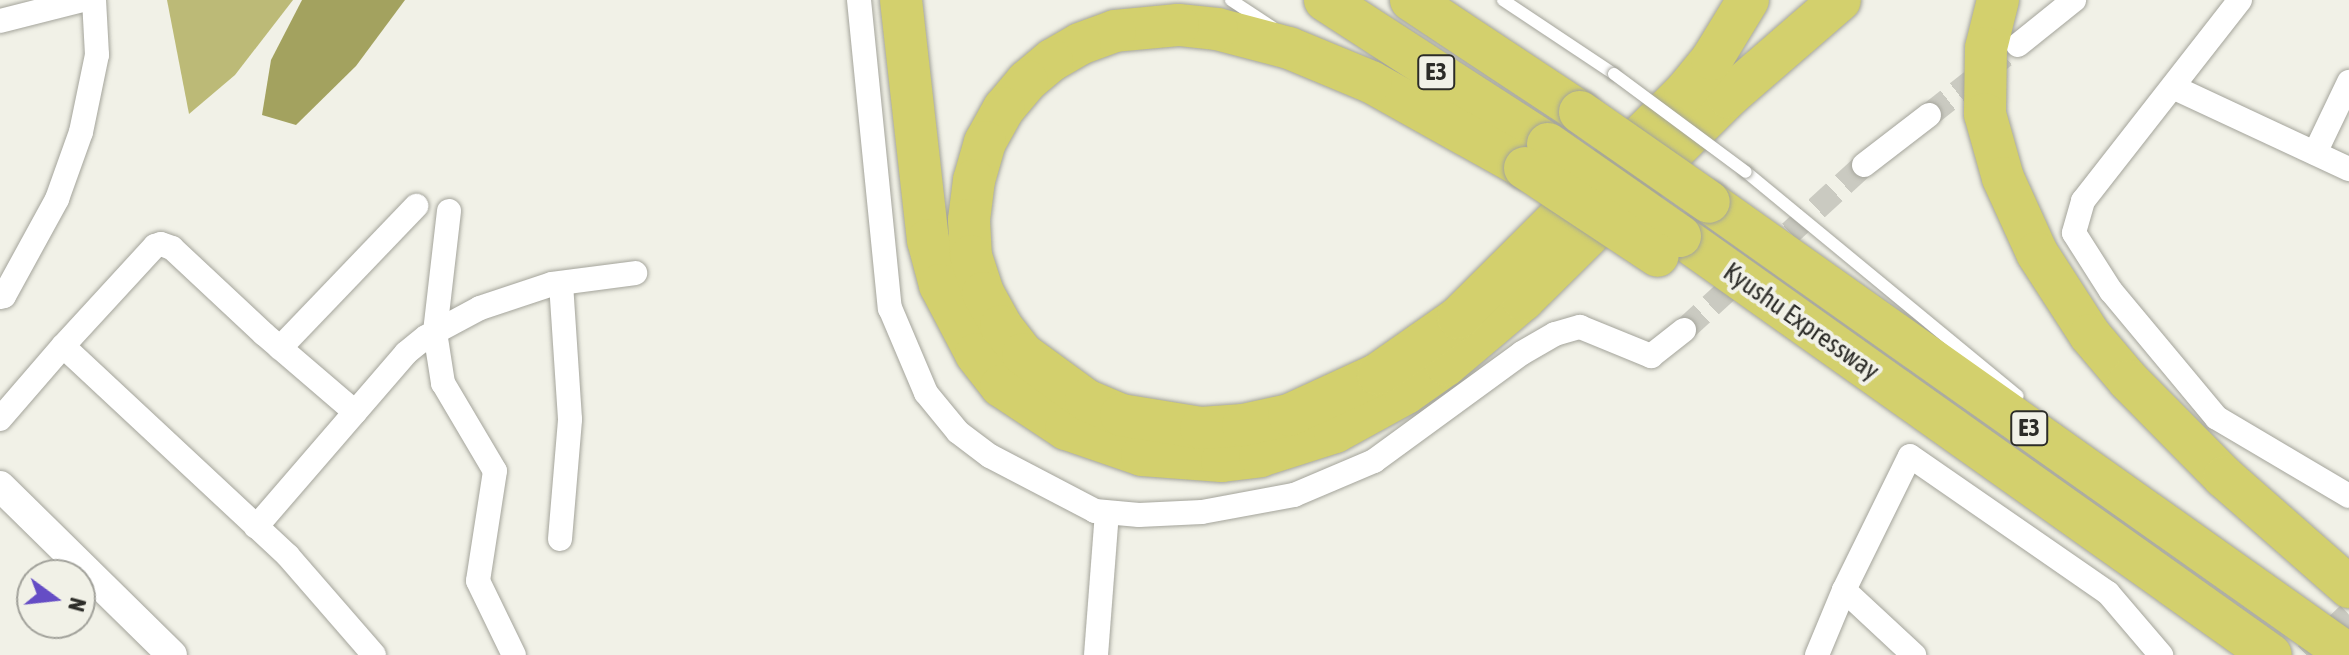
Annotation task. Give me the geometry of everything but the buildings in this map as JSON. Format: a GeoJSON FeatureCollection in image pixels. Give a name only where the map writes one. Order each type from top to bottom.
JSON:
{"type":"FeatureCollection","features":[{"type":"Feature","properties":{"kind":"highway"},"geometry":{"type":"LineString","coordinates":[[901,0],[928,240],[940,285],[976,354],[1001,386],[1066,429],[1142,455],[1222,461],[1260,456],[1335,432],[1406,393],[1446,365],[1523,300],[1728,97],[1840,0]]}},
{"type":"Feature","properties":{"kind":"highway","name":"Kyushu Expressway"},"geometry":{"type":"LineString","coordinates":[[1325,0],[1536,156],[2122,550],[2271,655]]}},
{"type":"Feature","properties":{"kind":"highway","name":"Kyushu Expressway"},"geometry":{"type":"LineString","coordinates":[[1411,0],[1709,202],[2349,655]]}},
{"type":"Feature","properties":{"kind":"highway"},"geometry":{"type":"LineString","coordinates":[[1536,156],[1419,107],[1325,61],[1264,40],[1217,29],[1178,25],[1115,31],[1080,44],[1027,81],[1004,108],[985,142],[974,180],[969,220],[971,256],[983,293],[1001,326],[1023,354],[1086,400],[1121,415],[1201,428],[1243,425],[1289,415],[1334,397],[1417,347],[1458,318],[1685,92],[1712,59],[1748,0]]}},
{"type":"Feature","properties":{"kind":"highway"},"geometry":{"type":"LineString","coordinates":[[1998,0],[1986,48],[1985,114],[2003,178],[2037,253],[2090,335],[2129,381],[2224,477],[2349,587]]}},
{"type":"Feature","properties":{"kind":"street"},"geometry":{"type":"LineString","coordinates":[[0,21],[83,0]]}},
{"type":"Feature","properties":{"kind":"street"},"geometry":{"type":"LineString","coordinates":[[0,297],[4,296],[57,199],[81,132],[97,55],[94,0]]}},
{"type":"Feature","properties":{"kind":"street"},"geometry":{"type":"LineString","coordinates":[[859,0],[890,308],[926,393],[958,432],[990,456],[1065,498],[1107,513],[1202,512],[1294,495],[1374,461],[1522,353],[1555,334],[1580,327],[1651,356],[1684,330]]}},
{"type":"Feature","properties":{"kind":"street"},"geometry":{"type":"LineString","coordinates":[[2018,45],[2074,0]]}},
{"type":"Feature","properties":{"kind":"street"},"geometry":{"type":"LineString","coordinates":[[2240,0],[2175,88],[2083,201],[2074,233],[2111,291],[2217,418],[2349,496]]}},
{"type":"Feature","properties":{"kind":"street"},"geometry":{"type":"LineString","coordinates":[[2315,153],[2349,82]]}},
{"type":"Feature","properties":{"kind":"street"},"geometry":{"type":"LineString","coordinates":[[2175,88],[2349,169]]}},
{"type":"Feature","properties":{"kind":"street"},"geometry":{"type":"LineString","coordinates":[[1864,165],[1929,115]]}},
{"type":"Feature","properties":{"kind":"street"},"geometry":{"type":"LineString","coordinates":[[280,348],[416,206]]}},
{"type":"Feature","properties":{"kind":"street"},"geometry":{"type":"LineString","coordinates":[[449,211],[435,332],[443,383],[495,471],[478,581],[514,655]]}},
{"type":"Feature","properties":{"kind":"street"},"geometry":{"type":"LineString","coordinates":[[0,419],[155,246],[161,244],[172,248],[355,412]]}},
{"type":"Feature","properties":{"kind":"street"},"geometry":{"type":"LineString","coordinates":[[256,527],[406,353],[435,332],[480,308],[561,283],[635,273]]}},
{"type":"Feature","properties":{"kind":"street"},"geometry":{"type":"LineString","coordinates":[[560,539],[570,419],[561,283]]}},
{"type":"Feature","properties":{"kind":"street"},"geometry":{"type":"LineString","coordinates":[[63,346],[288,556],[374,655]]}},
{"type":"Feature","properties":{"kind":"street"},"geometry":{"type":"LineString","coordinates":[[1817,655],[1844,590],[1910,456],[2108,593],[2161,655]]}},
{"type":"Feature","properties":{"kind":"street"},"geometry":{"type":"LineString","coordinates":[[0,486],[172,655]]}},
{"type":"Feature","properties":{"kind":"street"},"geometry":{"type":"LineString","coordinates":[[1096,655],[1107,513]]}},
{"type":"Feature","properties":{"kind":"street"},"geometry":{"type":"LineString","coordinates":[[1844,590],[1914,655]]}},
{"type":"Feature","properties":{"kind":"lane"},"geometry":{"type":"LineString","coordinates":[[1231,0],[1325,61]]}},
{"type":"Feature","properties":{"kind":"lane"},"geometry":{"type":"LineString","coordinates":[[1503,0],[1614,74],[1746,172],[2026,403]]}},
{"type":"Feature","properties":{"kind":"lane"},"geometry":{"type":"LineString","coordinates":[[2074,443],[2208,553]]}},
{"type":"Feature","properties":{"kind":"shaded area"},"geometry":{"type":"Polygon","coordinates":[[[167,0],[293,0],[235,75],[189,114],[167,0]]]}},
{"type":"Feature","properties":{"kind":"shaded area"},"geometry":{"type":"Polygon","coordinates":[[[302,0],[405,0],[356,66],[296,125],[262,115],[271,60],[302,0]]]}},
{"type":"Feature","properties":{"kind":"tunnel"},"geometry":{"type":"LineString","coordinates":[[1929,115],[2018,45]]}},
{"type":"Feature","properties":{"kind":"tunnel"},"geometry":{"type":"LineString","coordinates":[[1684,330],[1864,165]]}},
{"type":"Feature","properties":{"kind":"tunnel"},"geometry":{"type":"LineString","coordinates":[[2306,655],[2349,614]]}}]}
